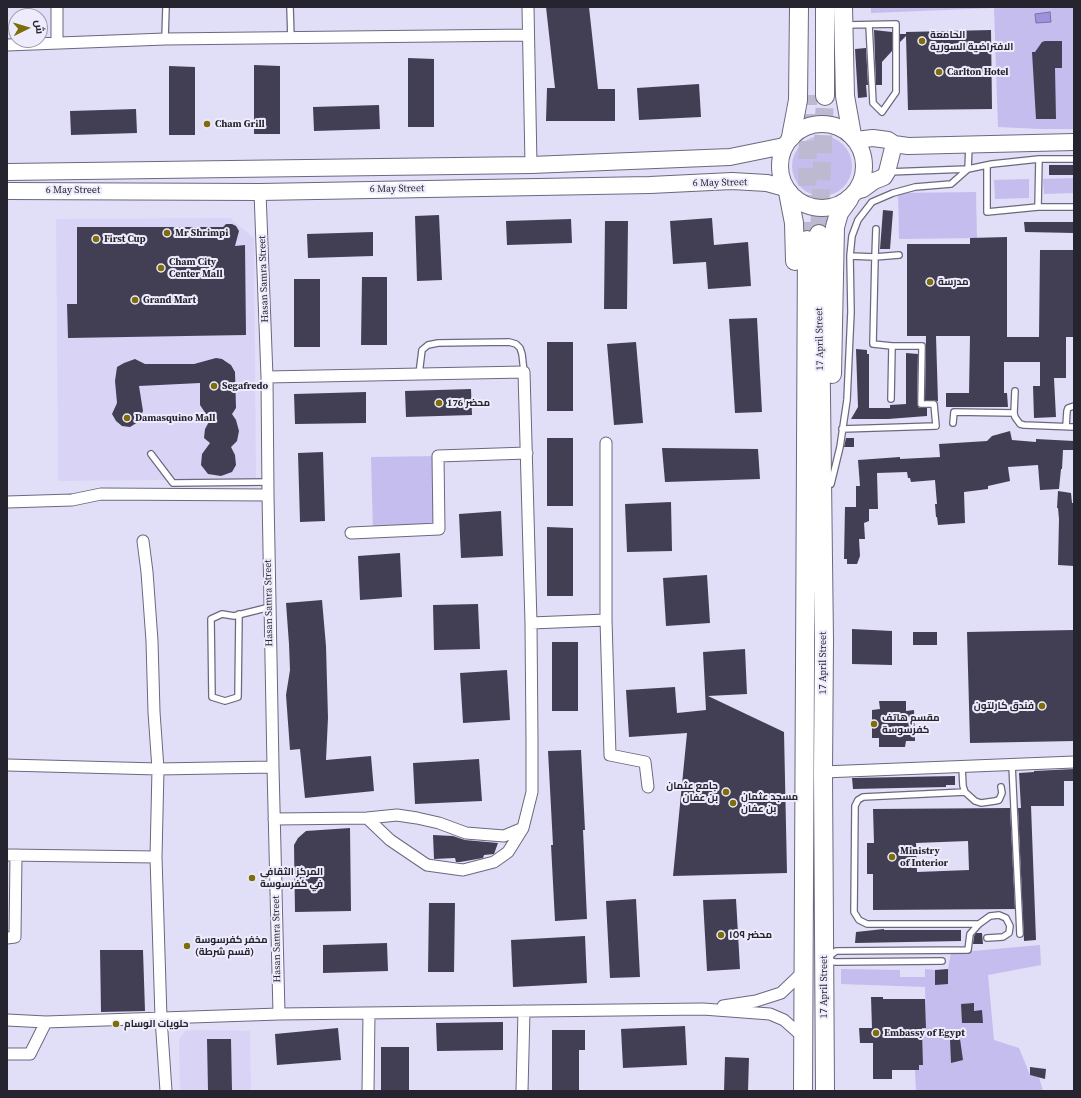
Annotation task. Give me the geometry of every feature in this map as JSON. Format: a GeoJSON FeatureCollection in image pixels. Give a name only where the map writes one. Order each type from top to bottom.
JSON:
{"type":"FeatureCollection","features":[{"type":"Feature","properties":{"kind":"main road"},"geometry":{"type":"LineString","coordinates":[[799,7],[798,100],[787,142],[780,160],[780,174],[787,190],[794,223],[795,241],[798,579],[805,641]]}},
{"type":"Feature","properties":{"kind":"main road"},"geometry":{"type":"LineString","coordinates":[[808,7],[816,96],[825,7]]}},
{"type":"Feature","properties":{"kind":"main road"},"geometry":{"type":"LineString","coordinates":[[824,641],[830,621],[832,574],[831,484],[835,227],[839,213],[862,180],[864,168],[863,155],[853,138],[845,96],[843,7]]}},
{"type":"Feature","properties":{"kind":"main road"},"geometry":{"type":"LineString","coordinates":[[787,142],[799,130],[810,125],[821,124],[832,125],[842,129],[853,138],[888,140],[894,144],[908,146],[1074,142]]}},
{"type":"Feature","properties":{"kind":"main road","name":"6 May Street"},"geometry":{"type":"LineString","coordinates":[[7,172],[531,164],[730,157],[787,142]]}},
{"type":"Feature","properties":{"kind":"main road"},"geometry":{"type":"LineString","coordinates":[[787,190],[795,199],[812,208],[832,208],[841,204],[874,181],[884,177],[887,172],[894,144]]}},
{"type":"Feature","properties":{"kind":"main road"},"geometry":{"type":"LineString","coordinates":[[650,160],[650,185]]}},
{"type":"Feature","properties":{"kind":"main road","name":"6 May Street"},"geometry":{"type":"LineString","coordinates":[[7,191],[260,192],[650,185],[749,181],[767,183],[787,190]]}},
{"type":"Feature","properties":{"kind":"main road","name":"17 April Street"},"geometry":{"type":"LineString","coordinates":[[803,1091],[802,972],[805,641],[813,237],[824,641],[823,772],[829,945],[825,1091]]}},
{"type":"Feature","properties":{"kind":"street"},"geometry":{"type":"LineString","coordinates":[[57,7],[57,43]]}},
{"type":"Feature","properties":{"kind":"street"},"geometry":{"type":"LineString","coordinates":[[528,7],[531,164]]}},
{"type":"Feature","properties":{"kind":"street"},"geometry":{"type":"LineString","coordinates":[[7,45],[165,39],[291,39],[528,35]]}},
{"type":"Feature","properties":{"kind":"street","name":"Hasan Samra Street"},"geometry":{"type":"LineString","coordinates":[[260,192],[267,377],[272,767],[279,1014]]}},
{"type":"Feature","properties":{"kind":"street"},"geometry":{"type":"LineString","coordinates":[[267,377],[524,372],[531,623],[532,792],[523,828],[508,852],[494,862],[463,870],[427,865],[390,840],[367,818]]}},
{"type":"Feature","properties":{"kind":"street"},"geometry":{"type":"LineString","coordinates":[[606,444],[606,620],[610,756],[645,762],[648,787]]}},
{"type":"Feature","properties":{"kind":"street"},"geometry":{"type":"LineString","coordinates":[[351,533],[439,529],[438,456],[527,453]]}},
{"type":"Feature","properties":{"kind":"street"},"geometry":{"type":"LineString","coordinates":[[7,502],[72,500],[101,494],[268,495]]}},
{"type":"Feature","properties":{"kind":"street"},"geometry":{"type":"LineString","coordinates":[[143,541],[152,641],[154,712],[158,768],[156,857],[161,1018],[166,1091]]}},
{"type":"Feature","properties":{"kind":"street"},"geometry":{"type":"LineString","coordinates":[[531,623],[606,620]]}},
{"type":"Feature","properties":{"kind":"street"},"geometry":{"type":"LineString","coordinates":[[823,772],[1074,762]]}},
{"type":"Feature","properties":{"kind":"street"},"geometry":{"type":"LineString","coordinates":[[7,765],[158,768],[272,767]]}},
{"type":"Feature","properties":{"kind":"street"},"geometry":{"type":"LineString","coordinates":[[274,819],[367,818],[397,815],[439,823],[466,833],[504,836],[523,828]]}},
{"type":"Feature","properties":{"kind":"street"},"geometry":{"type":"LineString","coordinates":[[7,938],[15,937],[12,855],[156,857]]}},
{"type":"Feature","properties":{"kind":"street"},"geometry":{"type":"LineString","coordinates":[[703,1010],[756,1001],[781,993],[802,972]]}},
{"type":"Feature","properties":{"kind":"street"},"geometry":{"type":"LineString","coordinates":[[7,1020],[46,1022],[279,1014],[703,1010],[770,1014],[784,1020],[803,1037]]}},
{"type":"Feature","properties":{"kind":"street"},"geometry":{"type":"LineString","coordinates":[[522,1091],[524,1011]]}},
{"type":"Feature","properties":{"kind":"street"},"geometry":{"type":"LineString","coordinates":[[368,1091],[369,1013]]}},
{"type":"Feature","properties":{"kind":"street"},"geometry":{"type":"LineString","coordinates":[[7,1054],[30,1054],[46,1022]]}},
{"type":"Feature","properties":{"kind":"lane"},"geometry":{"type":"LineString","coordinates":[[165,39],[166,7]]}},
{"type":"Feature","properties":{"kind":"lane"},"geometry":{"type":"LineString","coordinates":[[290,7],[291,39]]}},
{"type":"Feature","properties":{"kind":"lane"},"geometry":{"type":"LineString","coordinates":[[843,25],[896,24],[896,92],[882,112],[873,103],[869,25]]}},
{"type":"Feature","properties":{"kind":"lane"},"geometry":{"type":"LineString","coordinates":[[831,484],[840,447],[847,400],[851,312],[850,256],[852,236],[858,220],[872,202],[892,193],[915,187],[951,184],[968,169],[969,144]]}},
{"type":"Feature","properties":{"kind":"lane"},"geometry":{"type":"LineString","coordinates":[[887,172],[968,169],[1039,159],[1074,159]]}},
{"type":"Feature","properties":{"kind":"lane"},"geometry":{"type":"LineString","coordinates":[[1038,207],[1039,159]]}},
{"type":"Feature","properties":{"kind":"lane"},"geometry":{"type":"LineString","coordinates":[[987,166],[987,212],[1038,207],[1074,207]]}},
{"type":"Feature","properties":{"kind":"lane"},"geometry":{"type":"LineString","coordinates":[[842,429],[936,426],[934,404],[921,404],[922,346],[892,346],[873,344],[876,229]]}},
{"type":"Feature","properties":{"kind":"lane"},"geometry":{"type":"LineString","coordinates":[[850,256],[875,257],[899,255]]}},
{"type":"Feature","properties":{"kind":"lane"},"geometry":{"type":"LineString","coordinates":[[418,374],[422,350],[428,345],[438,343],[509,342],[516,344],[520,348],[522,354],[524,372]]}},
{"type":"Feature","properties":{"kind":"lane"},"geometry":{"type":"LineString","coordinates":[[891,399],[892,346]]}},
{"type":"Feature","properties":{"kind":"lane"},"geometry":{"type":"LineString","coordinates":[[1015,391],[1014,413],[1017,421],[1024,425],[1074,427]]}},
{"type":"Feature","properties":{"kind":"lane"},"geometry":{"type":"LineString","coordinates":[[1066,426],[1068,408],[1074,406]]}},
{"type":"Feature","properties":{"kind":"lane"},"geometry":{"type":"LineString","coordinates":[[953,423],[954,412],[1014,413]]}},
{"type":"Feature","properties":{"kind":"lane"},"geometry":{"type":"LineString","coordinates":[[151,454],[173,483],[268,482]]}},
{"type":"Feature","properties":{"kind":"lane"},"geometry":{"type":"LineString","coordinates":[[238,614],[238,696],[225,700],[212,697],[211,619],[222,614],[234,616],[238,614],[270,607]]}},
{"type":"Feature","properties":{"kind":"lane"},"geometry":{"type":"LineString","coordinates":[[1012,765],[1020,934]]}},
{"type":"Feature","properties":{"kind":"lane"},"geometry":{"type":"LineString","coordinates":[[962,767],[963,786],[965,792],[975,801],[981,803],[995,801],[1001,797],[1001,787]]}},
{"type":"Feature","properties":{"kind":"lane"},"geometry":{"type":"LineString","coordinates":[[965,792],[863,797],[858,800],[855,806],[854,912],[859,920],[867,924],[979,924]]}},
{"type":"Feature","properties":{"kind":"lane"},"geometry":{"type":"LineString","coordinates":[[942,961],[836,962],[829,945],[968,950],[970,934],[979,924],[990,916],[999,915],[1006,918],[1010,926],[1009,933],[1003,937],[987,938]]}},
{"type":"Feature","properties":{"kind":"shaded area"},"geometry":{"type":"Polygon","coordinates":[[[871,7],[1074,7],[1074,129],[998,127],[994,8],[871,13],[871,7]]]}},
{"type":"Feature","properties":{"kind":"shaded area"},"geometry":{"type":"Polygon","coordinates":[[[1050,12],[1051,22],[1036,23],[1035,14],[1050,12]]]}},
{"type":"Feature","properties":{"kind":"shaded area"},"geometry":{"type":"Polygon","coordinates":[[[816,136],[828,136],[839,141],[847,149],[852,160],[850,178],[839,191],[828,196],[816,196],[805,191],[797,183],[792,172],[792,160],[797,149],[805,141],[816,136]]]}},
{"type":"Feature","properties":{"kind":"shaded area"},"geometry":{"type":"Polygon","coordinates":[[[1074,178],[1074,193],[1044,194],[1043,179],[1074,178]]]}},
{"type":"Feature","properties":{"kind":"shaded area"},"geometry":{"type":"Polygon","coordinates":[[[1029,179],[1029,198],[995,199],[994,180],[1029,179]]]}},
{"type":"Feature","properties":{"kind":"shaded area"},"geometry":{"type":"Polygon","coordinates":[[[976,192],[977,238],[899,239],[898,193],[976,192]]]}},
{"type":"Feature","properties":{"kind":"shaded area"},"geometry":{"type":"Polygon","coordinates":[[[230,218],[254,238],[256,479],[58,481],[56,219],[230,218]]]}},
{"type":"Feature","properties":{"kind":"shaded area"},"geometry":{"type":"Polygon","coordinates":[[[438,456],[439,529],[373,532],[371,457],[438,456]]]}},
{"type":"Feature","properties":{"kind":"shaded area"},"geometry":{"type":"Polygon","coordinates":[[[1040,945],[1041,965],[988,975],[994,1040],[1019,1048],[1030,1075],[1039,1077],[1043,1091],[916,1091],[915,1070],[919,1070],[919,1065],[923,1065],[922,1028],[926,1028],[925,987],[841,984],[841,969],[900,970],[900,977],[925,977],[925,969],[935,970],[935,984],[948,984],[948,969],[951,953],[1040,945]]]}},
{"type":"Feature","properties":{"kind":"shaded area"},"geometry":{"type":"Polygon","coordinates":[[[185,1031],[250,1031],[251,1091],[180,1091],[179,1040],[185,1031]]]}},
{"type":"Feature","properties":{"kind":"building"},"geometry":{"type":"Polygon","coordinates":[[[546,7],[589,7],[598,89],[615,89],[615,121],[546,121],[547,88],[555,88],[546,7]]]}},
{"type":"Feature","properties":{"kind":"building"},"geometry":{"type":"Polygon","coordinates":[[[874,30],[892,32],[892,51],[882,62],[882,85],[876,85],[874,30]]]}},
{"type":"Feature","properties":{"kind":"building"},"geometry":{"type":"Polygon","coordinates":[[[991,30],[992,109],[908,110],[906,36],[900,42],[900,34],[906,34],[906,32],[991,30]]]}},
{"type":"Feature","properties":{"kind":"building"},"geometry":{"type":"Polygon","coordinates":[[[1062,41],[1062,68],[1055,68],[1056,119],[1036,119],[1032,52],[1035,52],[1042,42],[1062,41]]]}},
{"type":"Feature","properties":{"kind":"building"},"geometry":{"type":"Polygon","coordinates":[[[866,48],[868,85],[866,85],[867,97],[858,98],[855,49],[866,48]]]}},
{"type":"Feature","properties":{"kind":"building"},"geometry":{"type":"Polygon","coordinates":[[[408,58],[434,59],[434,127],[408,127],[408,58]]]}},
{"type":"Feature","properties":{"kind":"building"},"geometry":{"type":"Polygon","coordinates":[[[254,65],[280,66],[280,134],[254,134],[254,65]]]}},
{"type":"Feature","properties":{"kind":"building"},"geometry":{"type":"Polygon","coordinates":[[[169,66],[195,67],[195,135],[169,135],[169,66]]]}},
{"type":"Feature","properties":{"kind":"building"},"geometry":{"type":"Polygon","coordinates":[[[699,84],[701,117],[639,120],[637,88],[699,84]]]}},
{"type":"Feature","properties":{"kind":"building"},"geometry":{"type":"Polygon","coordinates":[[[379,105],[380,129],[314,131],[313,107],[379,105]]]}},
{"type":"Feature","properties":{"kind":"building"},"geometry":{"type":"Polygon","coordinates":[[[136,109],[137,133],[71,135],[70,111],[136,109]]]}},
{"type":"Feature","properties":{"kind":"building"},"geometry":{"type":"Polygon","coordinates":[[[1049,165],[1074,165],[1074,175],[1049,175],[1049,165]]]}},
{"type":"Feature","properties":{"kind":"building"},"geometry":{"type":"Polygon","coordinates":[[[883,210],[893,211],[890,249],[880,249],[883,210]]]}},
{"type":"Feature","properties":{"kind":"building"},"geometry":{"type":"Polygon","coordinates":[[[439,215],[442,280],[417,281],[415,216],[439,215]]]}},
{"type":"Feature","properties":{"kind":"building"},"geometry":{"type":"Polygon","coordinates":[[[712,218],[714,245],[748,242],[751,286],[708,289],[706,262],[673,264],[670,221],[712,218]]]}},
{"type":"Feature","properties":{"kind":"building"},"geometry":{"type":"Polygon","coordinates":[[[571,219],[572,243],[507,245],[506,221],[571,219]]]}},
{"type":"Feature","properties":{"kind":"building"},"geometry":{"type":"Polygon","coordinates":[[[605,221],[628,221],[627,309],[604,309],[605,221]]]}},
{"type":"Feature","properties":{"kind":"building"},"geometry":{"type":"Polygon","coordinates":[[[1024,222],[1074,222],[1074,233],[1025,232],[1024,222]]]}},
{"type":"Feature","properties":{"kind":"building","name":"Cham City Center Mall"},"geometry":{"type":"Polygon","coordinates":[[[226,224],[236,226],[239,231],[235,246],[245,245],[246,335],[68,338],[67,304],[77,304],[77,227],[223,227],[226,224]]]}},
{"type":"Feature","properties":{"kind":"building"},"geometry":{"type":"Polygon","coordinates":[[[373,232],[373,256],[308,258],[307,234],[373,232]]]}},
{"type":"Feature","properties":{"kind":"building"},"geometry":{"type":"Polygon","coordinates":[[[1007,237],[1007,337],[1039,337],[1040,250],[1074,250],[1074,337],[1066,337],[1066,378],[1054,378],[1056,417],[1034,418],[1033,386],[1040,386],[1040,362],[1004,362],[1004,393],[1007,393],[1008,407],[946,407],[946,393],[969,393],[970,336],[936,336],[938,401],[925,400],[926,336],[907,336],[907,244],[970,244],[970,238],[1007,237]]]}},
{"type":"Feature","properties":{"kind":"building"},"geometry":{"type":"Polygon","coordinates":[[[362,277],[387,277],[387,345],[361,345],[362,277]]]}},
{"type":"Feature","properties":{"kind":"building"},"geometry":{"type":"Polygon","coordinates":[[[294,279],[320,279],[320,347],[294,347],[294,279]]]}},
{"type":"Feature","properties":{"kind":"building"},"geometry":{"type":"Polygon","coordinates":[[[757,318],[762,412],[735,413],[729,319],[757,318]]]}},
{"type":"Feature","properties":{"kind":"building"},"geometry":{"type":"Polygon","coordinates":[[[547,342],[573,342],[573,411],[547,411],[547,342]]]}},
{"type":"Feature","properties":{"kind":"building"},"geometry":{"type":"Polygon","coordinates":[[[636,342],[643,423],[614,425],[607,344],[636,342]]]}},
{"type":"Feature","properties":{"kind":"building"},"geometry":{"type":"Polygon","coordinates":[[[856,349],[867,350],[867,354],[869,354],[869,408],[890,408],[890,405],[906,404],[906,353],[918,354],[917,404],[919,408],[927,408],[927,416],[888,419],[851,419],[858,407],[856,349]]]}},
{"type":"Feature","properties":{"kind":"building","name":"Damasquino Mall"},"geometry":{"type":"Polygon","coordinates":[[[216,358],[222,359],[231,365],[235,372],[236,408],[232,414],[236,420],[239,431],[237,441],[231,447],[235,455],[236,465],[232,472],[221,476],[208,474],[201,465],[202,454],[210,443],[204,438],[205,429],[210,420],[200,405],[200,383],[139,386],[143,411],[138,422],[130,427],[122,426],[116,421],[112,414],[117,403],[115,381],[117,367],[135,359],[145,364],[194,364],[216,358]]]}},
{"type":"Feature","properties":{"kind":"building","name":"محضر 176"},"geometry":{"type":"Polygon","coordinates":[[[471,389],[472,415],[406,417],[405,391],[471,389]]]}},
{"type":"Feature","properties":{"kind":"building"},"geometry":{"type":"Polygon","coordinates":[[[366,392],[366,423],[295,424],[294,394],[366,392]]]}},
{"type":"Feature","properties":{"kind":"building"},"geometry":{"type":"Polygon","coordinates":[[[1010,431],[1012,440],[1036,442],[1036,439],[1074,441],[1074,450],[1063,450],[1059,489],[1040,490],[1038,465],[1008,467],[1010,481],[988,486],[988,489],[964,492],[965,523],[938,525],[935,504],[937,504],[935,480],[911,482],[910,478],[908,478],[907,472],[877,473],[878,509],[869,509],[869,521],[864,523],[865,539],[859,539],[860,556],[857,564],[847,564],[847,559],[844,559],[845,507],[856,507],[856,486],[860,486],[858,460],[900,457],[900,459],[940,457],[939,444],[987,441],[992,436],[1010,431]]]}},
{"type":"Feature","properties":{"kind":"building"},"geometry":{"type":"Polygon","coordinates":[[[547,438],[573,438],[573,506],[547,506],[547,438]]]}},
{"type":"Feature","properties":{"kind":"building"},"geometry":{"type":"Polygon","coordinates":[[[846,438],[854,438],[854,447],[844,447],[846,438]]]}},
{"type":"Feature","properties":{"kind":"building"},"geometry":{"type":"Polygon","coordinates":[[[662,448],[758,449],[760,479],[665,482],[662,448]]]}},
{"type":"Feature","properties":{"kind":"building"},"geometry":{"type":"Polygon","coordinates":[[[323,452],[325,521],[300,522],[298,453],[323,452]]]}},
{"type":"Feature","properties":{"kind":"building"},"geometry":{"type":"Polygon","coordinates":[[[1058,491],[1071,493],[1072,503],[1074,503],[1074,566],[1058,565],[1058,491]]]}},
{"type":"Feature","properties":{"kind":"building"},"geometry":{"type":"Polygon","coordinates":[[[671,502],[672,551],[627,552],[625,504],[671,502]]]}},
{"type":"Feature","properties":{"kind":"building"},"geometry":{"type":"Polygon","coordinates":[[[501,511],[503,556],[461,558],[459,514],[501,511]]]}},
{"type":"Feature","properties":{"kind":"building"},"geometry":{"type":"Polygon","coordinates":[[[547,527],[573,528],[573,596],[547,596],[547,527]]]}},
{"type":"Feature","properties":{"kind":"building"},"geometry":{"type":"Polygon","coordinates":[[[400,553],[402,597],[360,600],[358,556],[400,553]]]}},
{"type":"Feature","properties":{"kind":"building"},"geometry":{"type":"Polygon","coordinates":[[[707,575],[710,623],[666,626],[663,578],[707,575]]]}},
{"type":"Feature","properties":{"kind":"building"},"geometry":{"type":"Polygon","coordinates":[[[322,600],[326,646],[328,718],[326,760],[371,756],[374,791],[305,798],[300,749],[290,750],[286,695],[290,670],[286,603],[322,600]]]}},
{"type":"Feature","properties":{"kind":"building"},"geometry":{"type":"Polygon","coordinates":[[[478,604],[480,649],[434,650],[433,605],[478,604]]]}},
{"type":"Feature","properties":{"kind":"building"},"geometry":{"type":"Polygon","coordinates":[[[852,629],[892,631],[892,665],[852,664],[852,629]]]}},
{"type":"Feature","properties":{"kind":"building"},"geometry":{"type":"Polygon","coordinates":[[[1074,630],[1074,741],[970,743],[967,632],[1074,630]]]}},
{"type":"Feature","properties":{"kind":"building"},"geometry":{"type":"Polygon","coordinates":[[[913,632],[937,632],[937,645],[913,645],[913,632]]]}},
{"type":"Feature","properties":{"kind":"building"},"geometry":{"type":"Polygon","coordinates":[[[552,642],[578,642],[578,711],[552,711],[552,642]]]}},
{"type":"Feature","properties":{"kind":"building","name":"مسجد عثمان بن عفان"},"geometry":{"type":"Polygon","coordinates":[[[745,649],[747,694],[708,696],[784,732],[787,873],[673,876],[687,733],[629,737],[626,690],[675,687],[677,713],[706,710],[703,652],[745,649]]]}},
{"type":"Feature","properties":{"kind":"building"},"geometry":{"type":"Polygon","coordinates":[[[507,670],[510,720],[463,723],[460,673],[507,670]]]}},
{"type":"Feature","properties":{"kind":"building"},"geometry":{"type":"Polygon","coordinates":[[[879,701],[906,701],[906,711],[914,710],[915,741],[906,741],[905,747],[879,747],[879,738],[872,738],[872,710],[880,709],[879,701]]]}},
{"type":"Feature","properties":{"kind":"building"},"geometry":{"type":"Polygon","coordinates":[[[581,750],[587,919],[555,921],[548,751],[581,750]]]}},
{"type":"Feature","properties":{"kind":"building"},"geometry":{"type":"Polygon","coordinates":[[[479,759],[482,801],[415,804],[413,763],[479,759]]]}},
{"type":"Feature","properties":{"kind":"building"},"geometry":{"type":"Polygon","coordinates":[[[1074,769],[1074,781],[1064,781],[1064,806],[1031,806],[1036,940],[1024,941],[1018,808],[1021,808],[1019,773],[1074,769]]]}},
{"type":"Feature","properties":{"kind":"building"},"geometry":{"type":"Polygon","coordinates":[[[955,776],[955,785],[946,785],[946,787],[853,789],[852,778],[955,776]]]}},
{"type":"Feature","properties":{"kind":"building","name":"Ministry of Interior"},"geometry":{"type":"Polygon","coordinates":[[[1010,808],[1015,909],[873,910],[873,874],[867,874],[867,843],[874,843],[873,809],[1010,808]],[[968,841],[916,843],[917,872],[969,870],[968,841]]]}},
{"type":"Feature","properties":{"kind":"building"},"geometry":{"type":"Polygon","coordinates":[[[350,828],[351,911],[295,912],[294,845],[298,838],[306,831],[350,828]]]}},
{"type":"Feature","properties":{"kind":"building"},"geometry":{"type":"Polygon","coordinates":[[[433,835],[453,836],[465,840],[498,843],[494,854],[484,855],[483,858],[456,862],[455,858],[434,859],[433,835]]]}},
{"type":"Feature","properties":{"kind":"building"},"geometry":{"type":"Polygon","coordinates":[[[636,899],[640,977],[610,978],[606,901],[636,899]]]}},
{"type":"Feature","properties":{"kind":"building","name":"محضر ١٥٩"},"geometry":{"type":"Polygon","coordinates":[[[736,899],[740,969],[707,971],[703,900],[736,899]]]}},
{"type":"Feature","properties":{"kind":"building"},"geometry":{"type":"Polygon","coordinates":[[[429,903],[455,903],[454,972],[428,972],[429,903]]]}},
{"type":"Feature","properties":{"kind":"building"},"geometry":{"type":"Polygon","coordinates":[[[884,929],[961,930],[961,941],[855,943],[856,932],[884,929]]]}},
{"type":"Feature","properties":{"kind":"building"},"geometry":{"type":"Polygon","coordinates":[[[976,933],[982,933],[983,944],[973,944],[976,933]]]}},
{"type":"Feature","properties":{"kind":"building"},"geometry":{"type":"Polygon","coordinates":[[[585,936],[587,983],[513,987],[511,940],[585,936]]]}},
{"type":"Feature","properties":{"kind":"building"},"geometry":{"type":"Polygon","coordinates":[[[387,943],[388,971],[323,973],[323,945],[387,943]]]}},
{"type":"Feature","properties":{"kind":"building"},"geometry":{"type":"Polygon","coordinates":[[[100,950],[143,950],[145,1011],[101,1012],[100,950]]]}},
{"type":"Feature","properties":{"kind":"building"},"geometry":{"type":"Polygon","coordinates":[[[948,969],[948,984],[935,985],[935,970],[948,969]]]}},
{"type":"Feature","properties":{"kind":"building"},"geometry":{"type":"Polygon","coordinates":[[[871,997],[883,997],[883,999],[925,999],[926,1028],[922,1028],[923,1065],[919,1065],[919,1070],[892,1070],[892,1079],[873,1079],[873,1043],[860,1043],[859,1028],[872,1028],[871,997]]]}},
{"type":"Feature","properties":{"kind":"building"},"geometry":{"type":"Polygon","coordinates":[[[974,1003],[974,1011],[982,1010],[983,1023],[962,1023],[961,1004],[974,1003]]]}},
{"type":"Feature","properties":{"kind":"building"},"geometry":{"type":"Polygon","coordinates":[[[503,1022],[503,1050],[437,1051],[436,1023],[503,1022]]]}},
{"type":"Feature","properties":{"kind":"building"},"geometry":{"type":"Polygon","coordinates":[[[685,1026],[687,1065],[623,1068],[621,1029],[685,1026]]]}},
{"type":"Feature","properties":{"kind":"building"},"geometry":{"type":"Polygon","coordinates":[[[338,1028],[341,1060],[277,1065],[275,1034],[338,1028]]]}},
{"type":"Feature","properties":{"kind":"building"},"geometry":{"type":"Polygon","coordinates":[[[552,1030],[585,1030],[585,1050],[579,1050],[579,1091],[552,1091],[552,1030]]]}},
{"type":"Feature","properties":{"kind":"building"},"geometry":{"type":"Polygon","coordinates":[[[207,1039],[231,1039],[232,1091],[208,1091],[207,1039]]]}},
{"type":"Feature","properties":{"kind":"building"},"geometry":{"type":"Polygon","coordinates":[[[950,1039],[960,1039],[963,1060],[951,1063],[950,1039]]]}},
{"type":"Feature","properties":{"kind":"building"},"geometry":{"type":"Polygon","coordinates":[[[381,1047],[409,1047],[409,1091],[381,1091],[381,1047]]]}},
{"type":"Feature","properties":{"kind":"building"},"geometry":{"type":"Polygon","coordinates":[[[725,1057],[749,1058],[748,1091],[724,1091],[725,1057]]]}},
{"type":"Feature","properties":{"kind":"building"},"geometry":{"type":"Polygon","coordinates":[[[1030,1067],[1046,1069],[1045,1079],[1030,1075],[1030,1067]]]}},
{"type":"Feature","properties":{"kind":"tunnel"},"geometry":{"type":"LineString","coordinates":[[807,240],[808,95]]}},
{"type":"Feature","properties":{"kind":"tunnel"},"geometry":{"type":"LineString","coordinates":[[819,234],[825,96]]}},
{"type":"Feature","properties":{"kind":"place","name":"الحامعة الافتراضية السورية"},"geometry":{"type":"Point","coordinates":[922,41]}},
{"type":"Feature","properties":{"kind":"place","name":"Carlton Hotel"},"geometry":{"type":"Point","coordinates":[939,72]}},
{"type":"Feature","properties":{"kind":"place","name":"Cham Grill"},"geometry":{"type":"Point","coordinates":[207,124]}},
{"type":"Feature","properties":{"kind":"place","name":"Mr Shrimpi"},"geometry":{"type":"Point","coordinates":[167,233]}},
{"type":"Feature","properties":{"kind":"place","name":"First Cup"},"geometry":{"type":"Point","coordinates":[96,239]}},
{"type":"Feature","properties":{"kind":"place","name":"Cham City Center Mall"},"geometry":{"type":"Point","coordinates":[161,268]}},
{"type":"Feature","properties":{"kind":"place","name":"مدرسة"},"geometry":{"type":"Point","coordinates":[930,282]}},
{"type":"Feature","properties":{"kind":"place","name":"Grand Mart"},"geometry":{"type":"Point","coordinates":[135,300]}},
{"type":"Feature","properties":{"kind":"place","name":"Segafredo"},"geometry":{"type":"Point","coordinates":[214,386]}},
{"type":"Feature","properties":{"kind":"place","name":"محضر 176"},"geometry":{"type":"Point","coordinates":[439,403]}},
{"type":"Feature","properties":{"kind":"place","name":"Damasquino Mall"},"geometry":{"type":"Point","coordinates":[127,418]}},
{"type":"Feature","properties":{"kind":"place","name":"فندق كارلتون"},"geometry":{"type":"Point","coordinates":[1042,706]}},
{"type":"Feature","properties":{"kind":"place","name":"مقسم هاتف كفرسوسة"},"geometry":{"type":"Point","coordinates":[874,724]}},
{"type":"Feature","properties":{"kind":"place","name":"جامع عثمان بن عفان"},"geometry":{"type":"Point","coordinates":[726,792]}},
{"type":"Feature","properties":{"kind":"place","name":"مسجد عثمان بن عفان"},"geometry":{"type":"Point","coordinates":[733,803]}},
{"type":"Feature","properties":{"kind":"place","name":"Ministry of Interior"},"geometry":{"type":"Point","coordinates":[892,857]}},
{"type":"Feature","properties":{"kind":"place","name":"المركز الثقافي في كفرسوسة"},"geometry":{"type":"Point","coordinates":[252,878]}},
{"type":"Feature","properties":{"kind":"place","name":"محضر ١٥٩"},"geometry":{"type":"Point","coordinates":[721,935]}},
{"type":"Feature","properties":{"kind":"place","name":"مخفر كفرسوسة (قسم شرطة)"},"geometry":{"type":"Point","coordinates":[187,946]}},
{"type":"Feature","properties":{"kind":"place","name":"حلويات الوسام"},"geometry":{"type":"Point","coordinates":[116,1024]}},
{"type":"Feature","properties":{"kind":"place","name":"Embassy of Egypt"},"geometry":{"type":"Point","coordinates":[876,1033]}}]}
